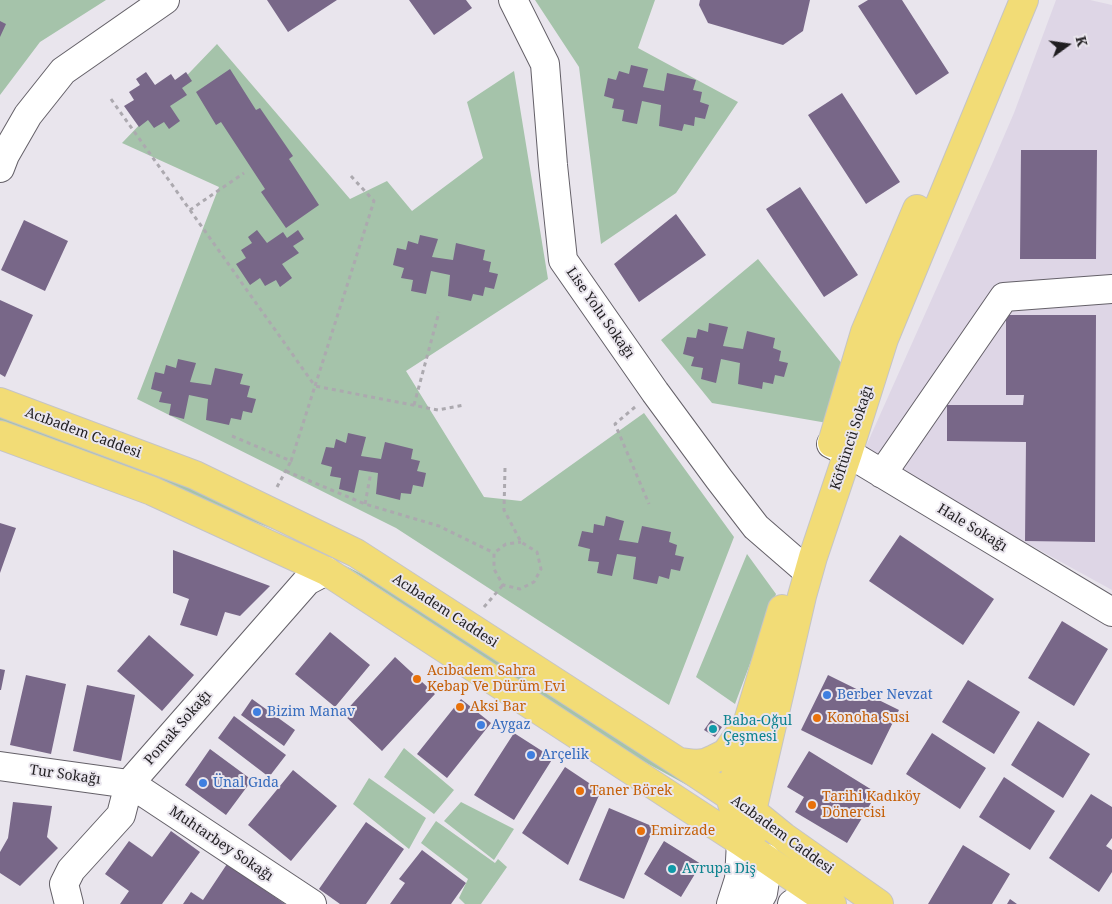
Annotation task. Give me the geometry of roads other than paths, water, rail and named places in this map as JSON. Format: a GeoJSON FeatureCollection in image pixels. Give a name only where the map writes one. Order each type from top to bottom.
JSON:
{"type":"FeatureCollection","features":[{"type":"Feature","properties":{"kind":"main road","name":"Köftüncü Sokağı"},"geometry":{"type":"LineString","coordinates":[[740,817],[761,722],[802,567],[840,448],[884,338],[1004,19],[1024,0]]}},
{"type":"Feature","properties":{"kind":"main road","name":"Acıbadem Caddesi"},"geometry":{"type":"LineString","coordinates":[[0,402],[195,475],[356,553],[678,762],[740,817]]}},
{"type":"Feature","properties":{"kind":"main road","name":"Acıbadem Caddesi"},"geometry":{"type":"LineString","coordinates":[[0,435],[152,491],[326,571],[626,766],[784,837],[879,904]]}},
{"type":"Feature","properties":{"kind":"main road","name":"Köftüncü Sokağı"},"geometry":{"type":"LineString","coordinates":[[678,762],[705,763],[726,753],[761,722]]}},
{"type":"Feature","properties":{"kind":"main road"},"geometry":{"type":"LineString","coordinates":[[761,722],[764,792],[770,816],[784,837]]}},
{"type":"Feature","properties":{"kind":"main road"},"geometry":{"type":"LineString","coordinates":[[740,817],[766,858]]}},
{"type":"Feature","properties":{"kind":"main road","name":"Acıbadem Caddesi"},"geometry":{"type":"LineString","coordinates":[[766,858],[828,901]]}},
{"type":"Feature","properties":{"kind":"street"},"geometry":{"type":"LineString","coordinates":[[0,168],[5,155],[28,115],[63,71],[165,0]]}},
{"type":"Feature","properties":{"kind":"street","name":"Lise Yolu Sokağı"},"geometry":{"type":"LineString","coordinates":[[513,0],[545,64],[563,260],[655,392],[756,527],[802,567]]}},
{"type":"Feature","properties":{"kind":"street"},"geometry":{"type":"LineString","coordinates":[[882,474],[1004,297],[1112,289]]}},
{"type":"Feature","properties":{"kind":"street","name":"Hale Sokağı"},"geometry":{"type":"LineString","coordinates":[[840,448],[1112,612]]}},
{"type":"Feature","properties":{"kind":"street","name":"Pomak Sokağı"},"geometry":{"type":"LineString","coordinates":[[69,904],[64,884],[71,870],[122,815],[130,784],[307,581],[326,571]]}},
{"type":"Feature","properties":{"kind":"street","name":"Tur Sokağı"},"geometry":{"type":"LineString","coordinates":[[0,766],[130,784]]}},
{"type":"Feature","properties":{"kind":"street","name":"Muhtarbey Sokağı"},"geometry":{"type":"LineString","coordinates":[[130,784],[312,904]]}},
{"type":"Feature","properties":{"kind":"street"},"geometry":{"type":"LineString","coordinates":[[731,904],[739,878],[740,817]]}},
{"type":"Feature","properties":{"kind":"street"},"geometry":{"type":"LineString","coordinates":[[758,904],[763,893],[766,858]]}},
{"type":"Feature","properties":{"kind":"street"},"geometry":{"type":"LineString","coordinates":[[792,904],[795,902],[828,901]]}},
{"type":"Feature","properties":{"kind":"place","name":"Acıbadem Sahra Kebap Ve Dürüm Evi"},"geometry":{"type":"Point","coordinates":[417,679]}},
{"type":"Feature","properties":{"kind":"place","name":"Berber Nevzat"},"geometry":{"type":"Point","coordinates":[827,695]}},
{"type":"Feature","properties":{"kind":"place","name":"Aksi Bar"},"geometry":{"type":"Point","coordinates":[460,707]}},
{"type":"Feature","properties":{"kind":"place","name":"Bizim Manav"},"geometry":{"type":"Point","coordinates":[257,712]}},
{"type":"Feature","properties":{"kind":"place","name":"Konoha Susi"},"geometry":{"type":"Point","coordinates":[817,718]}},
{"type":"Feature","properties":{"kind":"place","name":"Aygaz"},"geometry":{"type":"Point","coordinates":[481,725]}},
{"type":"Feature","properties":{"kind":"place","name":"Baba-Oğul Çeşmesi"},"geometry":{"type":"Point","coordinates":[713,729]}},
{"type":"Feature","properties":{"kind":"place","name":"Arçelik"},"geometry":{"type":"Point","coordinates":[531,755]}},
{"type":"Feature","properties":{"kind":"place","name":"Ünal Gıda"},"geometry":{"type":"Point","coordinates":[203,783]}},
{"type":"Feature","properties":{"kind":"place","name":"Taner Börek"},"geometry":{"type":"Point","coordinates":[580,791]}},
{"type":"Feature","properties":{"kind":"place","name":"Tarihi Kadıköy Dönercisi"},"geometry":{"type":"Point","coordinates":[812,805]}},
{"type":"Feature","properties":{"kind":"place","name":"Emirzade"},"geometry":{"type":"Point","coordinates":[641,831]}},
{"type":"Feature","properties":{"kind":"place","name":"Avrupa Diş"},"geometry":{"type":"Point","coordinates":[672,869]}}]}
